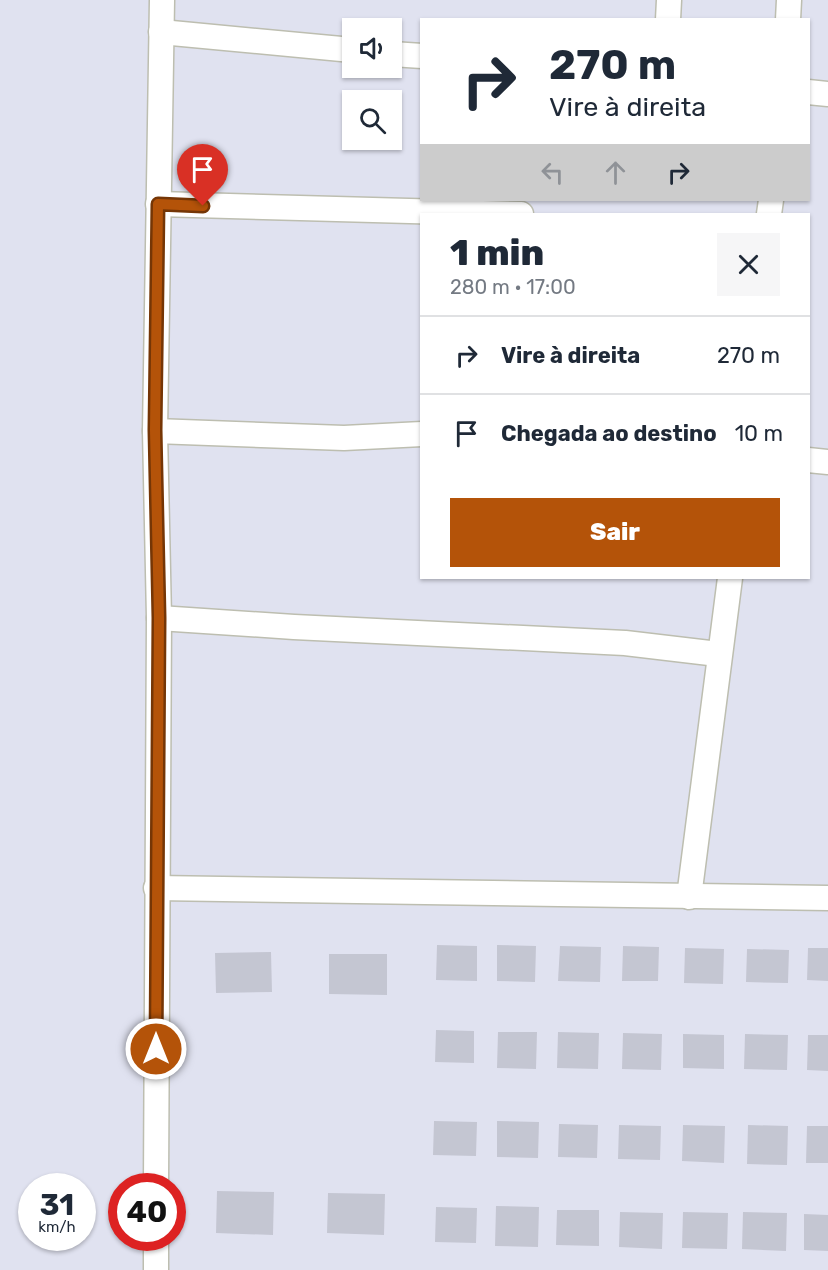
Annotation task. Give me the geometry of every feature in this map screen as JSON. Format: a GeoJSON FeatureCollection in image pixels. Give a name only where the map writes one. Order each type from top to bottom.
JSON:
{"type":"FeatureCollection","features":[{"type":"Feature","properties":{"kind":"street"},"geometry":{"type":"LineString","coordinates":[[156,1173],[159,618],[155,430],[162,0]]}},
{"type":"Feature","properties":{"kind":"street"},"geometry":{"type":"LineString","coordinates":[[668,18],[669,0]]}},
{"type":"Feature","properties":{"kind":"street"},"geometry":{"type":"LineString","coordinates":[[788,18],[789,0]]}},
{"type":"Feature","properties":{"kind":"street"},"geometry":{"type":"LineString","coordinates":[[161,32],[342,49]]}},
{"type":"Feature","properties":{"kind":"street"},"geometry":{"type":"LineString","coordinates":[[402,55],[420,56]]}},
{"type":"Feature","properties":{"kind":"street"},"geometry":{"type":"LineString","coordinates":[[810,92],[828,94]]}},
{"type":"Feature","properties":{"kind":"street"},"geometry":{"type":"LineString","coordinates":[[158,204],[485,213]]}},
{"type":"Feature","properties":{"kind":"street"},"geometry":{"type":"LineString","coordinates":[[155,430],[344,438],[420,434]]}},
{"type":"Feature","properties":{"kind":"street"},"geometry":{"type":"LineString","coordinates":[[810,460],[828,462]]}},
{"type":"Feature","properties":{"kind":"street"},"geometry":{"type":"LineString","coordinates":[[689,897],[718,654],[730,579]]}},
{"type":"Feature","properties":{"kind":"street"},"geometry":{"type":"LineString","coordinates":[[159,618],[624,643],[718,654]]}},
{"type":"Feature","properties":{"kind":"street"},"geometry":{"type":"LineString","coordinates":[[156,888],[828,898]]}},
{"type":"Feature","properties":{"kind":"street"},"geometry":{"type":"LineString","coordinates":[[156,1251],[156,1270]]}},
{"type":"Feature","properties":{"kind":"building"},"geometry":{"type":"Polygon","coordinates":[[[437,945],[477,946],[477,981],[436,980],[437,945]]]}},
{"type":"Feature","properties":{"kind":"building"},"geometry":{"type":"Polygon","coordinates":[[[497,945],[536,946],[535,982],[497,981],[497,945]]]}},
{"type":"Feature","properties":{"kind":"building"},"geometry":{"type":"Polygon","coordinates":[[[560,946],[601,947],[600,982],[558,981],[560,946]]]}},
{"type":"Feature","properties":{"kind":"building"},"geometry":{"type":"Polygon","coordinates":[[[623,946],[659,947],[658,981],[622,981],[623,946]]]}},
{"type":"Feature","properties":{"kind":"building"},"geometry":{"type":"Polygon","coordinates":[[[685,948],[724,949],[723,984],[684,983],[685,948]]]}},
{"type":"Feature","properties":{"kind":"building"},"geometry":{"type":"Polygon","coordinates":[[[808,948],[828,948],[828,981],[807,980],[808,948]]]}},
{"type":"Feature","properties":{"kind":"building"},"geometry":{"type":"Polygon","coordinates":[[[747,949],[789,950],[788,983],[746,982],[747,949]]]}},
{"type":"Feature","properties":{"kind":"building"},"geometry":{"type":"Polygon","coordinates":[[[271,952],[272,992],[216,993],[215,953],[271,952]]]}},
{"type":"Feature","properties":{"kind":"building"},"geometry":{"type":"Polygon","coordinates":[[[329,954],[387,954],[387,995],[329,994],[329,954]]]}},
{"type":"Feature","properties":{"kind":"building"},"geometry":{"type":"Polygon","coordinates":[[[436,1030],[474,1031],[474,1063],[435,1062],[436,1030]]]}},
{"type":"Feature","properties":{"kind":"building"},"geometry":{"type":"Polygon","coordinates":[[[498,1032],[537,1032],[536,1069],[497,1068],[498,1032]]]}},
{"type":"Feature","properties":{"kind":"building"},"geometry":{"type":"Polygon","coordinates":[[[558,1032],[599,1033],[598,1069],[557,1068],[558,1032]]]}},
{"type":"Feature","properties":{"kind":"building"},"geometry":{"type":"Polygon","coordinates":[[[623,1033],[662,1034],[661,1070],[622,1069],[623,1033]]]}},
{"type":"Feature","properties":{"kind":"building"},"geometry":{"type":"Polygon","coordinates":[[[683,1034],[724,1035],[724,1069],[683,1068],[683,1034]]]}},
{"type":"Feature","properties":{"kind":"building"},"geometry":{"type":"Polygon","coordinates":[[[745,1034],[788,1035],[787,1070],[744,1069],[745,1034]]]}},
{"type":"Feature","properties":{"kind":"building"},"geometry":{"type":"Polygon","coordinates":[[[808,1035],[828,1035],[828,1071],[807,1070],[808,1035]]]}},
{"type":"Feature","properties":{"kind":"building"},"geometry":{"type":"Polygon","coordinates":[[[434,1121],[477,1122],[476,1156],[433,1155],[434,1121]]]}},
{"type":"Feature","properties":{"kind":"building"},"geometry":{"type":"Polygon","coordinates":[[[497,1121],[539,1122],[538,1158],[497,1157],[497,1121]]]}},
{"type":"Feature","properties":{"kind":"building"},"geometry":{"type":"Polygon","coordinates":[[[559,1124],[598,1125],[597,1158],[558,1157],[559,1124]]]}},
{"type":"Feature","properties":{"kind":"building"},"geometry":{"type":"Polygon","coordinates":[[[619,1125],[661,1126],[660,1160],[618,1159],[619,1125]]]}},
{"type":"Feature","properties":{"kind":"building"},"geometry":{"type":"Polygon","coordinates":[[[683,1125],[725,1126],[724,1163],[682,1161],[683,1125]]]}},
{"type":"Feature","properties":{"kind":"building"},"geometry":{"type":"Polygon","coordinates":[[[748,1125],[788,1126],[787,1165],[747,1164],[748,1125]]]}},
{"type":"Feature","properties":{"kind":"building"},"geometry":{"type":"Polygon","coordinates":[[[807,1126],[828,1126],[828,1163],[806,1163],[807,1126]]]}},
{"type":"Feature","properties":{"kind":"building"},"geometry":{"type":"Polygon","coordinates":[[[217,1191],[274,1192],[273,1235],[216,1233],[217,1191]]]}},
{"type":"Feature","properties":{"kind":"building"},"geometry":{"type":"Polygon","coordinates":[[[328,1193],[385,1194],[384,1235],[327,1233],[328,1193]]]}},
{"type":"Feature","properties":{"kind":"building"},"geometry":{"type":"Polygon","coordinates":[[[496,1206],[539,1207],[538,1247],[495,1246],[496,1206]]]}},
{"type":"Feature","properties":{"kind":"building"},"geometry":{"type":"Polygon","coordinates":[[[436,1207],[477,1208],[476,1243],[435,1242],[436,1207]]]}},
{"type":"Feature","properties":{"kind":"building"},"geometry":{"type":"Polygon","coordinates":[[[557,1210],[599,1210],[599,1246],[556,1245],[557,1210]]]}},
{"type":"Feature","properties":{"kind":"building"},"geometry":{"type":"Polygon","coordinates":[[[620,1212],[663,1213],[662,1249],[619,1247],[620,1212]]]}},
{"type":"Feature","properties":{"kind":"building"},"geometry":{"type":"Polygon","coordinates":[[[683,1212],[728,1213],[727,1249],[682,1248],[683,1212]]]}},
{"type":"Feature","properties":{"kind":"building"},"geometry":{"type":"Polygon","coordinates":[[[743,1212],[787,1213],[786,1251],[742,1249],[743,1212]]]}},
{"type":"Feature","properties":{"kind":"building"},"geometry":{"type":"Polygon","coordinates":[[[804,1214],[828,1215],[828,1251],[804,1250],[804,1214]]]}},
{"type":"Feature","properties":{"kind":"route"},"geometry":{"type":"LineString","coordinates":[[156,1049],[159,618],[155,430],[158,204],[203,206]]}}]}
